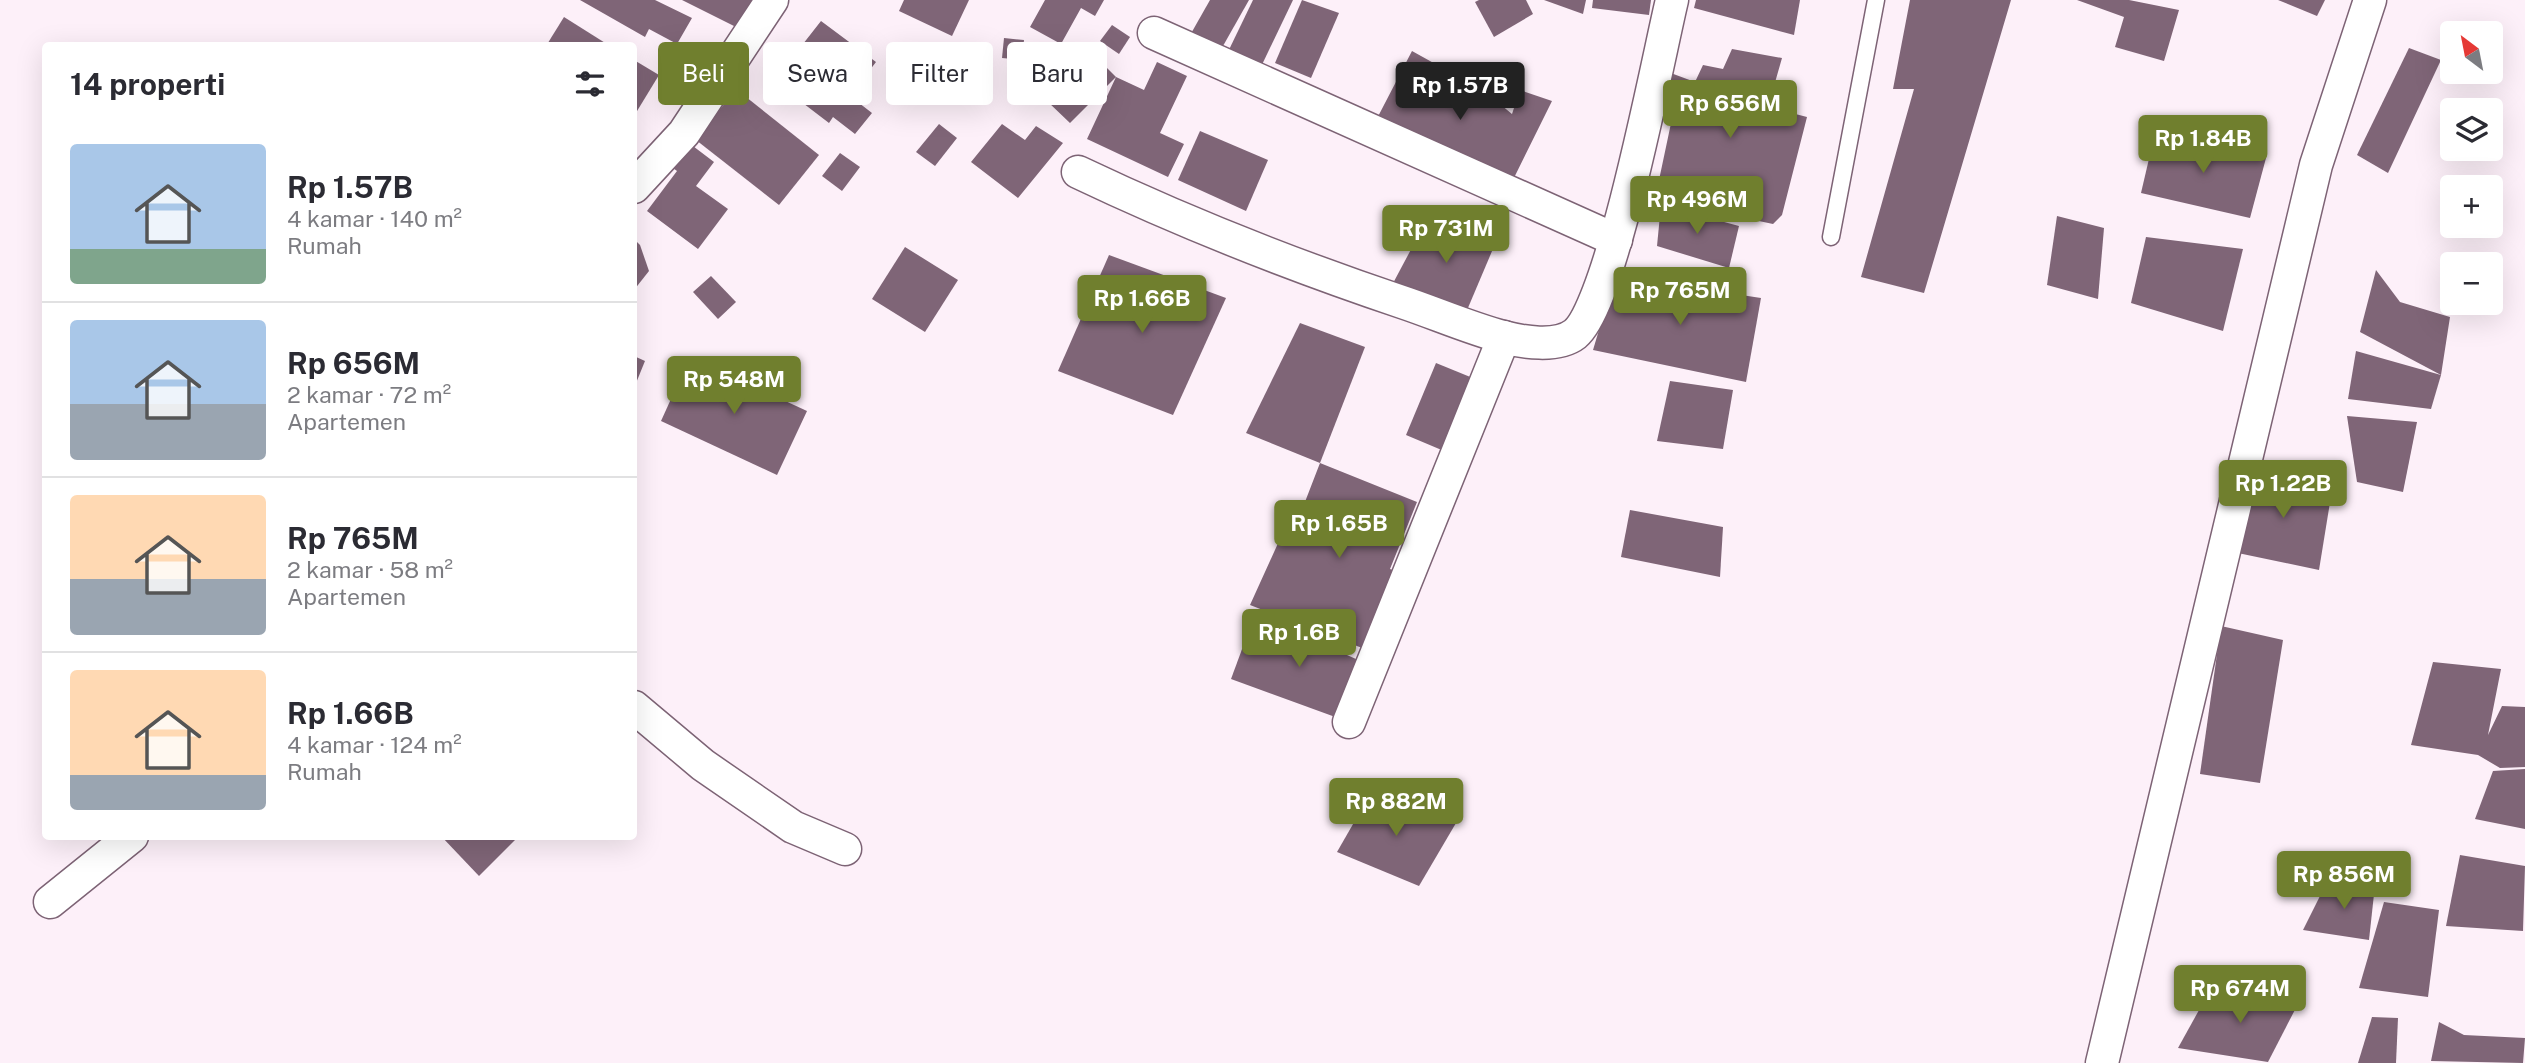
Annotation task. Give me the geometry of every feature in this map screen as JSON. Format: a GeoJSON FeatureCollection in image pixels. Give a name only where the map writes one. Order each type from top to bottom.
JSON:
{"type":"FeatureCollection","features":[{"type":"Feature","properties":{"kind":"street"},"geometry":{"type":"LineString","coordinates":[[637,184],[684,133],[772,0]]}},
{"type":"Feature","properties":{"kind":"street"},"geometry":{"type":"LineString","coordinates":[[1078,172],[1315,273],[1504,337],[1548,343],[1574,334],[1585,321],[1616,240],[1672,0]]}},
{"type":"Feature","properties":{"kind":"street"},"geometry":{"type":"LineString","coordinates":[[2102,1063],[2316,165],[2370,0]]}},
{"type":"Feature","properties":{"kind":"street"},"geometry":{"type":"LineString","coordinates":[[1154,33],[1616,240]]}},
{"type":"Feature","properties":{"kind":"street"},"geometry":{"type":"LineString","coordinates":[[1349,722],[1504,337]]}},
{"type":"Feature","properties":{"kind":"street"},"geometry":{"type":"LineString","coordinates":[[637,710],[703,765],[793,828],[845,849]]}},
{"type":"Feature","properties":{"kind":"street"},"geometry":{"type":"LineString","coordinates":[[50,902],[127,840]]}},
{"type":"Feature","properties":{"kind":"lane"},"geometry":{"type":"LineString","coordinates":[[1831,237],[1876,0]]}},
{"type":"Feature","properties":{"kind":"building"},"geometry":{"type":"Polygon","coordinates":[[[580,0],[655,0],[692,18],[678,42],[649,29],[645,37],[580,0]]]}},
{"type":"Feature","properties":{"kind":"building"},"geometry":{"type":"Polygon","coordinates":[[[682,0],[755,0],[738,28],[682,0]]]}},
{"type":"Feature","properties":{"kind":"building"},"geometry":{"type":"Polygon","coordinates":[[[904,0],[969,0],[952,36],[899,11],[904,0]]]}},
{"type":"Feature","properties":{"kind":"building"},"geometry":{"type":"Polygon","coordinates":[[[1045,0],[1104,0],[1095,16],[1081,8],[1062,42],[1030,27],[1045,0]]]}},
{"type":"Feature","properties":{"kind":"building"},"geometry":{"type":"Polygon","coordinates":[[[1210,0],[1249,0],[1219,53],[1189,37],[1210,0]]]}},
{"type":"Feature","properties":{"kind":"building"},"geometry":{"type":"Polygon","coordinates":[[[1253,0],[1293,0],[1258,73],[1225,58],[1253,0]]]}},
{"type":"Feature","properties":{"kind":"building"},"geometry":{"type":"Polygon","coordinates":[[[1302,0],[1339,13],[1311,78],[1275,63],[1302,0]]]}},
{"type":"Feature","properties":{"kind":"building"},"geometry":{"type":"Polygon","coordinates":[[[1526,0],[1533,14],[1494,37],[1475,2],[1526,0]]]}},
{"type":"Feature","properties":{"kind":"building"},"geometry":{"type":"Polygon","coordinates":[[[1544,0],[1586,0],[1583,14],[1544,0]]]}},
{"type":"Feature","properties":{"kind":"building"},"geometry":{"type":"Polygon","coordinates":[[[1593,0],[1651,0],[1649,15],[1592,8],[1593,0]]]}},
{"type":"Feature","properties":{"kind":"building"},"geometry":{"type":"Polygon","coordinates":[[[1696,0],[1800,0],[1794,35],[1694,8],[1696,0]]]}},
{"type":"Feature","properties":{"kind":"building"},"geometry":{"type":"Polygon","coordinates":[[[1910,0],[2011,0],[1924,293],[1861,277],[1914,89],[1893,89],[1910,0]]]}},
{"type":"Feature","properties":{"kind":"building"},"geometry":{"type":"Polygon","coordinates":[[[2077,0],[2129,0],[2179,10],[2164,61],[2115,47],[2124,17],[2077,0]]]}},
{"type":"Feature","properties":{"kind":"building"},"geometry":{"type":"Polygon","coordinates":[[[2278,0],[2325,0],[2317,16],[2278,0]]]}},
{"type":"Feature","properties":{"kind":"building"},"geometry":{"type":"Polygon","coordinates":[[[564,17],[604,42],[548,42],[564,17]]]}},
{"type":"Feature","properties":{"kind":"building"},"geometry":{"type":"Polygon","coordinates":[[[821,21],[849,42],[805,42],[821,21]]]}},
{"type":"Feature","properties":{"kind":"building"},"geometry":{"type":"Polygon","coordinates":[[[1112,25],[1130,37],[1119,54],[1107,46],[1107,42],[1100,41],[1112,25]]]}},
{"type":"Feature","properties":{"kind":"building"},"geometry":{"type":"Polygon","coordinates":[[[1004,38],[1024,40],[1007,42],[1007,58],[1002,58],[1004,38]]]}},
{"type":"Feature","properties":{"kind":"building"},"geometry":{"type":"Polygon","coordinates":[[[2409,48],[2440,60],[2388,173],[2357,155],[2409,48]]]}},
{"type":"Feature","properties":{"kind":"building"},"geometry":{"type":"Polygon","coordinates":[[[1732,49],[1782,58],[1768,107],[1807,117],[1782,215],[1773,224],[1655,199],[1674,109],[1656,103],[1668,72],[1695,82],[1703,65],[1723,69],[1732,49]]]}},
{"type":"Feature","properties":{"kind":"building"},"geometry":{"type":"Polygon","coordinates":[[[1412,51],[1484,91],[1512,114],[1520,90],[1552,101],[1507,192],[1371,130],[1412,51]]]}},
{"type":"Feature","properties":{"kind":"building"},"geometry":{"type":"Polygon","coordinates":[[[637,62],[658,77],[637,111],[637,62]]]}},
{"type":"Feature","properties":{"kind":"building"},"geometry":{"type":"Polygon","coordinates":[[[1157,62],[1187,76],[1160,133],[1184,144],[1168,177],[1087,139],[1103,105],[1107,105],[1107,96],[1116,77],[1144,90],[1157,62]]]}},
{"type":"Feature","properties":{"kind":"building"},"geometry":{"type":"Polygon","coordinates":[[[1107,68],[1116,77],[1107,86],[1107,68]]]}},
{"type":"Feature","properties":{"kind":"building"},"geometry":{"type":"Polygon","coordinates":[[[749,99],[819,155],[779,205],[696,140],[723,105],[749,105],[749,99]]]}},
{"type":"Feature","properties":{"kind":"building"},"geometry":{"type":"Polygon","coordinates":[[[805,105],[862,105],[872,113],[855,134],[833,117],[829,123],[805,105]]]}},
{"type":"Feature","properties":{"kind":"building"},"geometry":{"type":"Polygon","coordinates":[[[1051,105],[1088,105],[1070,123],[1051,105]]]}},
{"type":"Feature","properties":{"kind":"building"},"geometry":{"type":"Polygon","coordinates":[[[939,124],[957,138],[935,166],[916,152],[939,124]]]}},
{"type":"Feature","properties":{"kind":"building"},"geometry":{"type":"Polygon","coordinates":[[[1002,124],[1025,140],[1036,126],[1063,143],[1018,198],[971,162],[1002,124]]]}},
{"type":"Feature","properties":{"kind":"building"},"geometry":{"type":"Polygon","coordinates":[[[1200,131],[1268,160],[1246,211],[1178,180],[1200,131]]]}},
{"type":"Feature","properties":{"kind":"building"},"geometry":{"type":"Polygon","coordinates":[[[2155,133],[2266,158],[2250,218],[2141,193],[2155,133]]]}},
{"type":"Feature","properties":{"kind":"building"},"geometry":{"type":"Polygon","coordinates":[[[685,140],[714,162],[696,186],[728,209],[698,249],[647,211],[677,171],[666,163],[685,140]]]}},
{"type":"Feature","properties":{"kind":"building"},"geometry":{"type":"Polygon","coordinates":[[[840,153],[860,167],[842,191],[822,176],[840,153]]]}},
{"type":"Feature","properties":{"kind":"building"},"geometry":{"type":"Polygon","coordinates":[[[1661,205],[1739,226],[1729,268],[1657,246],[1661,205]]]}},
{"type":"Feature","properties":{"kind":"building"},"geometry":{"type":"Polygon","coordinates":[[[1432,210],[1498,237],[1462,322],[1391,287],[1432,210]]]}},
{"type":"Feature","properties":{"kind":"building"},"geometry":{"type":"Polygon","coordinates":[[[2057,216],[2104,228],[2098,299],[2047,285],[2057,216]]]}},
{"type":"Feature","properties":{"kind":"building"},"geometry":{"type":"Polygon","coordinates":[[[2146,237],[2243,249],[2223,331],[2131,303],[2146,237]]]}},
{"type":"Feature","properties":{"kind":"building"},"geometry":{"type":"Polygon","coordinates":[[[637,242],[640,245],[649,271],[637,286],[637,242]]]}},
{"type":"Feature","properties":{"kind":"building"},"geometry":{"type":"Polygon","coordinates":[[[905,247],[958,280],[925,332],[872,299],[905,247]]]}},
{"type":"Feature","properties":{"kind":"building"},"geometry":{"type":"Polygon","coordinates":[[[1109,255],[1226,298],[1173,415],[1058,371],[1109,255]]]}},
{"type":"Feature","properties":{"kind":"building"},"geometry":{"type":"Polygon","coordinates":[[[2376,270],[2400,302],[2450,317],[2441,375],[2360,332],[2376,270]]]}},
{"type":"Feature","properties":{"kind":"building"},"geometry":{"type":"Polygon","coordinates":[[[711,276],[736,302],[718,319],[693,292],[711,276]]]}},
{"type":"Feature","properties":{"kind":"building"},"geometry":{"type":"Polygon","coordinates":[[[1615,276],[1761,298],[1746,382],[1593,350],[1615,276]]]}},
{"type":"Feature","properties":{"kind":"building"},"geometry":{"type":"Polygon","coordinates":[[[1300,323],[1365,347],[1320,463],[1246,433],[1300,323]]]}},
{"type":"Feature","properties":{"kind":"building"},"geometry":{"type":"Polygon","coordinates":[[[2356,351],[2441,375],[2431,409],[2348,399],[2356,351]]]}},
{"type":"Feature","properties":{"kind":"building"},"geometry":{"type":"Polygon","coordinates":[[[637,357],[645,361],[637,381],[637,357]]]}},
{"type":"Feature","properties":{"kind":"building"},"geometry":{"type":"Polygon","coordinates":[[[690,357],[807,411],[777,475],[661,421],[690,357]]]}},
{"type":"Feature","properties":{"kind":"building"},"geometry":{"type":"Polygon","coordinates":[[[1436,363],[1485,383],[1463,459],[1406,435],[1436,363]]]}},
{"type":"Feature","properties":{"kind":"building"},"geometry":{"type":"Polygon","coordinates":[[[1670,381],[1733,390],[1723,449],[1657,441],[1670,381]]]}},
{"type":"Feature","properties":{"kind":"building"},"geometry":{"type":"Polygon","coordinates":[[[2347,416],[2417,422],[2403,492],[2357,482],[2347,416]]]}},
{"type":"Feature","properties":{"kind":"building"},"geometry":{"type":"Polygon","coordinates":[[[1320,463],[1417,502],[1390,569],[1408,576],[1370,651],[1250,605],[1284,530],[1293,533],[1320,463]]]}},
{"type":"Feature","properties":{"kind":"building"},"geometry":{"type":"Polygon","coordinates":[[[2252,467],[2332,490],[2319,570],[2233,552],[2252,467]]]}},
{"type":"Feature","properties":{"kind":"building"},"geometry":{"type":"Polygon","coordinates":[[[1630,510],[1723,527],[1720,577],[1621,557],[1630,510]]]}},
{"type":"Feature","properties":{"kind":"building"},"geometry":{"type":"Polygon","coordinates":[[[1255,614],[1365,663],[1349,722],[1231,679],[1255,614]]]}},
{"type":"Feature","properties":{"kind":"building"},"geometry":{"type":"Polygon","coordinates":[[[2221,626],[2283,640],[2260,783],[2200,774],[2221,626]]]}},
{"type":"Feature","properties":{"kind":"building"},"geometry":{"type":"Polygon","coordinates":[[[2433,662],[2501,669],[2488,735],[2502,706],[2525,707],[2525,767],[2500,768],[2478,755],[2411,745],[2433,662]]]}},
{"type":"Feature","properties":{"kind":"building"},"geometry":{"type":"Polygon","coordinates":[[[2525,769],[2525,829],[2475,819],[2493,771],[2525,769]]]}},
{"type":"Feature","properties":{"kind":"building"},"geometry":{"type":"Polygon","coordinates":[[[1372,791],[1456,823],[1419,886],[1337,852],[1372,791]]]}},
{"type":"Feature","properties":{"kind":"building"},"geometry":{"type":"Polygon","coordinates":[[[445,840],[515,840],[479,876],[445,840]]]}},
{"type":"Feature","properties":{"kind":"building"},"geometry":{"type":"Polygon","coordinates":[[[2460,855],[2525,866],[2523,931],[2446,926],[2460,855]]]}},
{"type":"Feature","properties":{"kind":"building"},"geometry":{"type":"Polygon","coordinates":[[[2327,882],[2375,885],[2369,940],[2303,930],[2327,882]]]}},
{"type":"Feature","properties":{"kind":"building"},"geometry":{"type":"Polygon","coordinates":[[[2384,902],[2439,910],[2428,997],[2359,988],[2384,902]]]}},
{"type":"Feature","properties":{"kind":"building"},"geometry":{"type":"Polygon","coordinates":[[[2209,992],[2301,998],[2268,1062],[2178,1048],[2209,992]]]}},
{"type":"Feature","properties":{"kind":"building"},"geometry":{"type":"Polygon","coordinates":[[[2372,1017],[2398,1018],[2396,1063],[2358,1063],[2372,1017]]]}},
{"type":"Feature","properties":{"kind":"building"},"geometry":{"type":"Polygon","coordinates":[[[2439,1022],[2464,1035],[2525,1038],[2523,1063],[2431,1061],[2439,1022]]]}}]}
